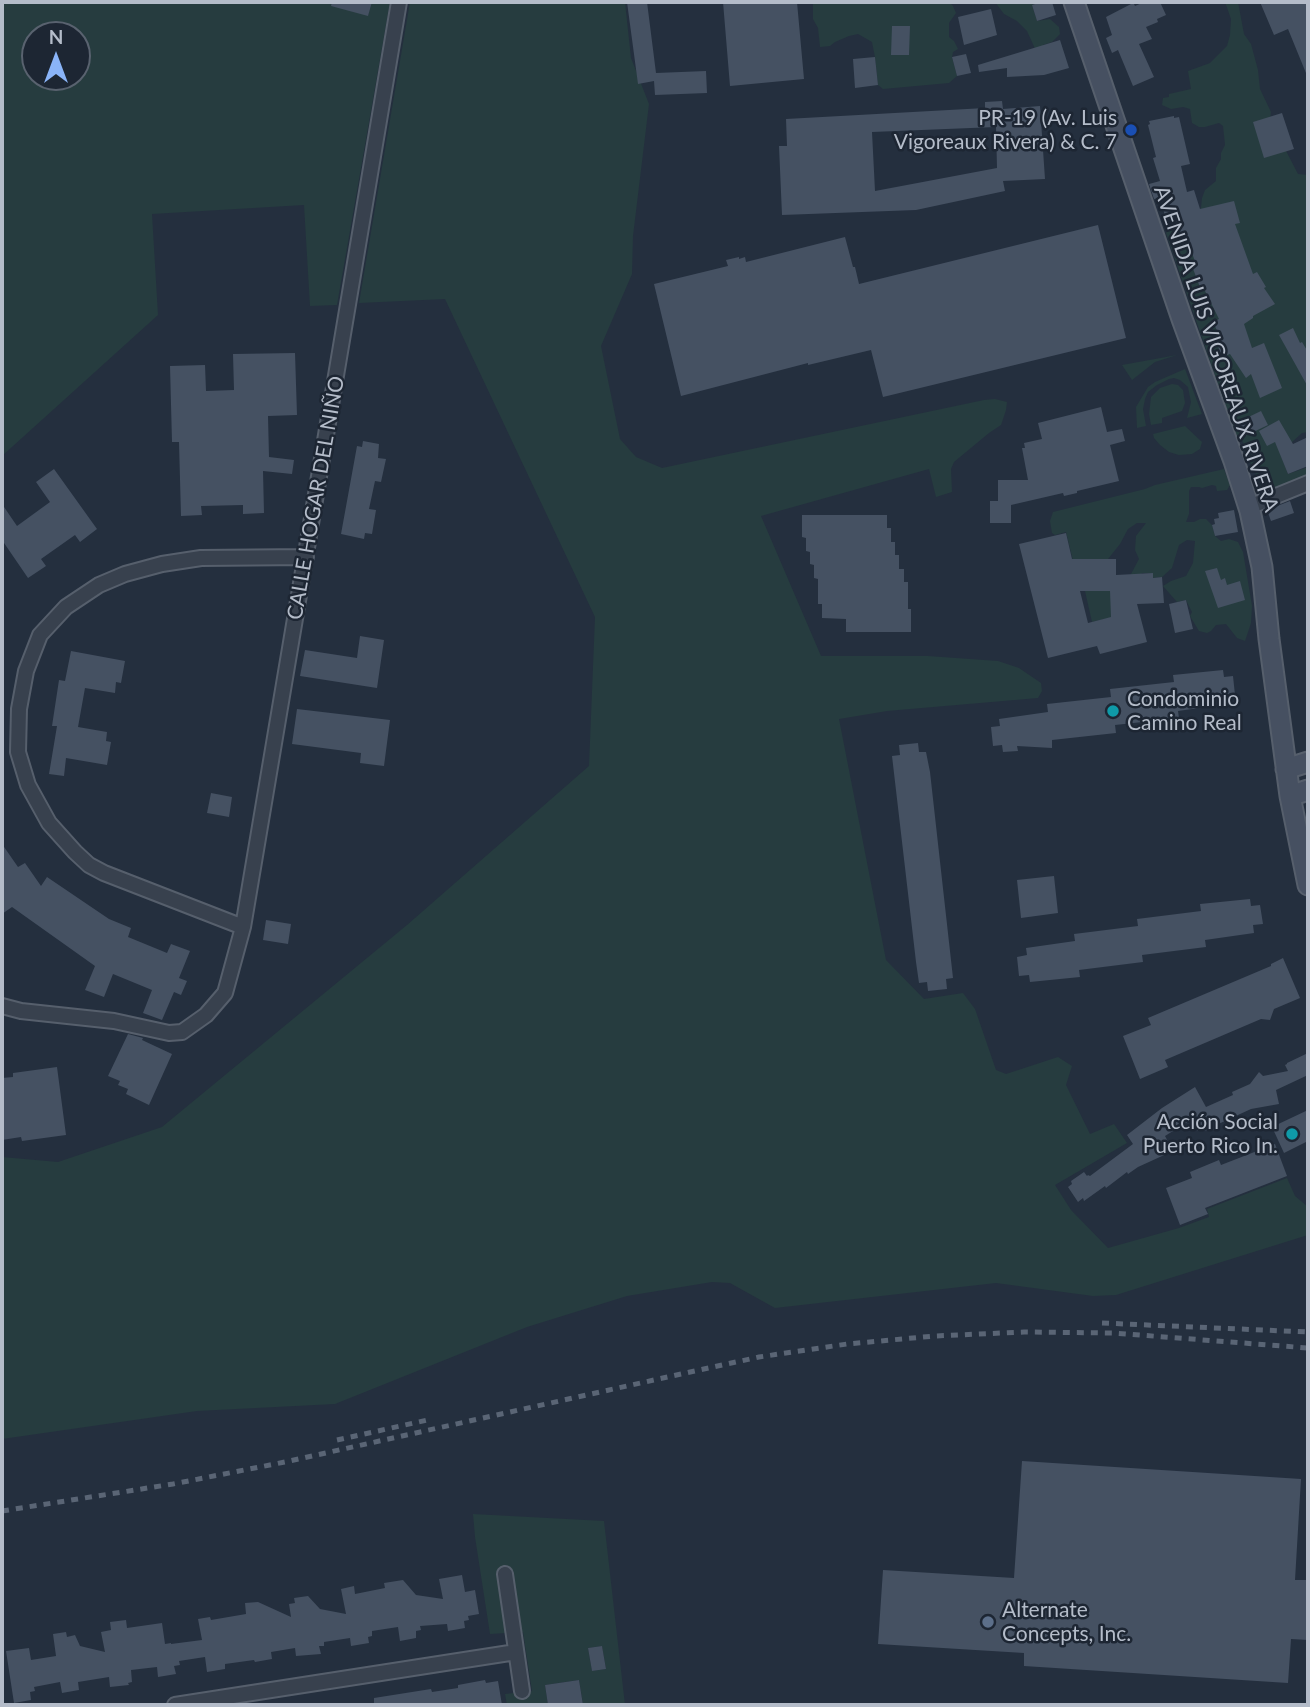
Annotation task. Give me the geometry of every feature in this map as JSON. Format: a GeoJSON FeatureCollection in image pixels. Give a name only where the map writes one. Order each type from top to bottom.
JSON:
{"type":"FeatureCollection","features":[{"type":"Feature","properties":{"kind":"main road","name":"AVENIDA LUIS VIGOREAUX RIVERA"},"geometry":{"type":"LineString","coordinates":[[1074,2],[1177,307],[1249,507],[1262,567],[1286,769],[1299,793],[1308,885]]}},
{"type":"Feature","properties":{"kind":"main road"},"geometry":{"type":"LineString","coordinates":[[1286,769],[1308,762]]}},
{"type":"Feature","properties":{"kind":"street","name":"CALLE HOGAR DEL NIÑO"},"geometry":{"type":"LineString","coordinates":[[2,1006],[21,1011],[114,1021],[169,1033],[182,1032],[206,1015],[225,993],[243,927],[399,2]]}},
{"type":"Feature","properties":{"kind":"street"},"geometry":{"type":"LineString","coordinates":[[1249,507],[1308,483]]}},
{"type":"Feature","properties":{"kind":"street"},"geometry":{"type":"LineString","coordinates":[[243,927],[104,873],[89,865],[75,852],[49,823],[28,785],[18,752],[19,709],[26,671],[40,635],[66,607],[99,585],[125,574],[162,564],[201,558],[306,557]]}},
{"type":"Feature","properties":{"kind":"street"},"geometry":{"type":"LineString","coordinates":[[505,1574],[522,1691]]}},
{"type":"Feature","properties":{"kind":"street"},"geometry":{"type":"LineString","coordinates":[[175,1705],[516,1651]]}},
{"type":"Feature","properties":{"kind":"green space"},"geometry":{"type":"Polygon","coordinates":[[[2,2],[346,2],[344,9],[368,15],[372,2],[390,2],[337,305],[310,306],[304,205],[152,214],[158,315],[2,456],[2,2]]]}},
{"type":"Feature","properties":{"kind":"green space"},"geometry":{"type":"Polygon","coordinates":[[[410,2],[625,2],[631,58],[649,104],[633,236],[632,274],[601,346],[620,439],[636,457],[662,468],[984,400],[1007,402],[1001,425],[954,462],[951,469],[952,492],[936,497],[929,469],[761,516],[821,656],[928,656],[998,661],[1019,668],[1041,683],[1042,691],[1038,698],[887,711],[839,719],[886,960],[924,999],[963,993],[975,1009],[996,1070],[1006,1074],[1058,1057],[1072,1066],[1066,1085],[1090,1134],[1114,1124],[1127,1143],[1055,1185],[1071,1210],[1108,1248],[1209,1217],[1207,1209],[1287,1178],[1295,1196],[1308,1207],[1308,1235],[1116,1295],[1093,1296],[996,1283],[775,1308],[730,1283],[712,1282],[627,1296],[527,1327],[335,1404],[197,1411],[2,1439],[2,1157],[58,1162],[162,1127],[407,925],[589,766],[595,617],[445,299],[359,303],[410,2]]]}},
{"type":"Feature","properties":{"kind":"green space"},"geometry":{"type":"Polygon","coordinates":[[[813,2],[949,2],[956,13],[949,23],[949,37],[958,49],[953,52],[952,57],[957,76],[949,83],[883,89],[878,85],[872,42],[858,34],[830,46],[820,47],[818,28],[813,19],[813,2]]]}},
{"type":"Feature","properties":{"kind":"green space"},"geometry":{"type":"Polygon","coordinates":[[[995,2],[1041,2],[1032,5],[1037,21],[1050,19],[1059,27],[1060,34],[1052,42],[1043,45],[1045,53],[1037,53],[1027,31],[1004,14],[995,2]]]}},
{"type":"Feature","properties":{"kind":"green space"},"geometry":{"type":"Polygon","coordinates":[[[1225,2],[1238,2],[1244,34],[1251,44],[1258,70],[1260,89],[1271,112],[1270,120],[1298,174],[1308,175],[1308,432],[1302,433],[1280,453],[1288,474],[1308,467],[1308,478],[1261,494],[1243,442],[1231,428],[1166,233],[1174,218],[1194,213],[1201,208],[1205,190],[1216,181],[1216,168],[1225,145],[1223,126],[1219,123],[1199,127],[1192,123],[1190,109],[1171,109],[1162,105],[1163,98],[1191,89],[1188,71],[1210,63],[1227,46],[1231,19],[1225,2]]]}},
{"type":"Feature","properties":{"kind":"green space"},"geometry":{"type":"Polygon","coordinates":[[[1177,355],[1155,362],[1132,380],[1122,365],[1177,355]]]}},
{"type":"Feature","properties":{"kind":"green space"},"geometry":{"type":"Polygon","coordinates":[[[1185,369],[1202,414],[1187,418],[1191,402],[1188,387],[1180,380],[1169,379],[1148,392],[1143,409],[1146,426],[1137,428],[1136,407],[1148,387],[1185,369]]]}},
{"type":"Feature","properties":{"kind":"green space"},"geometry":{"type":"Polygon","coordinates":[[[1172,384],[1183,390],[1185,403],[1182,411],[1162,418],[1162,423],[1151,425],[1151,397],[1160,388],[1172,384]]]}},
{"type":"Feature","properties":{"kind":"green space"},"geometry":{"type":"Polygon","coordinates":[[[1185,426],[1202,442],[1200,449],[1192,454],[1179,455],[1169,452],[1154,438],[1153,434],[1185,426]]]}},
{"type":"Feature","properties":{"kind":"green space"},"geometry":{"type":"Polygon","coordinates":[[[1224,469],[1230,485],[1227,490],[1217,491],[1216,486],[1212,485],[1191,487],[1186,522],[1206,519],[1212,525],[1215,536],[1221,541],[1229,539],[1238,542],[1243,552],[1252,606],[1251,623],[1245,641],[1237,638],[1226,624],[1216,625],[1207,633],[1199,631],[1190,616],[1192,612],[1186,600],[1177,602],[1163,586],[1186,576],[1193,563],[1195,541],[1187,540],[1179,545],[1172,568],[1162,577],[1153,578],[1153,573],[1142,573],[1132,588],[1131,574],[1139,559],[1135,550],[1136,536],[1146,523],[1137,523],[1128,529],[1108,559],[1092,559],[1092,580],[1078,581],[1066,532],[1055,535],[1052,533],[1050,521],[1053,512],[1224,469]]]}},
{"type":"Feature","properties":{"kind":"green space"},"geometry":{"type":"Polygon","coordinates":[[[1085,591],[1110,591],[1122,647],[1119,649],[1109,618],[1092,622],[1085,591]]]}},
{"type":"Feature","properties":{"kind":"green space"},"geometry":{"type":"Polygon","coordinates":[[[473,1514],[604,1521],[625,1705],[579,1705],[583,1704],[579,1680],[545,1685],[548,1705],[507,1705],[505,1694],[532,1691],[523,1632],[490,1634],[473,1514]],[[602,1646],[588,1648],[592,1671],[606,1669],[602,1646]]]}},
{"type":"Feature","properties":{"kind":"building"},"geometry":{"type":"Polygon","coordinates":[[[332,2],[372,2],[368,16],[331,6],[332,2]]]}},
{"type":"Feature","properties":{"kind":"building"},"geometry":{"type":"Polygon","coordinates":[[[627,2],[647,2],[656,73],[706,71],[707,93],[655,95],[654,81],[638,84],[627,2]]]}},
{"type":"Feature","properties":{"kind":"building"},"geometry":{"type":"Polygon","coordinates":[[[723,2],[797,2],[804,79],[730,86],[723,2]]]}},
{"type":"Feature","properties":{"kind":"building"},"geometry":{"type":"Polygon","coordinates":[[[1052,2],[1056,15],[1037,21],[1032,5],[1052,2]]]}},
{"type":"Feature","properties":{"kind":"building"},"geometry":{"type":"Polygon","coordinates":[[[1144,2],[1160,2],[1166,15],[1146,27],[1152,39],[1139,44],[1154,77],[1133,86],[1118,50],[1112,53],[1106,38],[1112,35],[1106,17],[1131,4],[1135,6],[1144,2]]]}},
{"type":"Feature","properties":{"kind":"building"},"geometry":{"type":"Polygon","coordinates":[[[1260,2],[1308,2],[1308,78],[1288,29],[1274,35],[1260,2]]]}},
{"type":"Feature","properties":{"kind":"building"},"geometry":{"type":"Polygon","coordinates":[[[991,9],[997,35],[964,45],[958,17],[991,9]]]}},
{"type":"Feature","properties":{"kind":"building"},"geometry":{"type":"Polygon","coordinates":[[[892,26],[910,26],[909,55],[891,55],[892,26]]]}},
{"type":"Feature","properties":{"kind":"building"},"geometry":{"type":"Polygon","coordinates":[[[1060,40],[1069,68],[1044,75],[1007,77],[1007,68],[979,72],[978,65],[1060,40]]]}},
{"type":"Feature","properties":{"kind":"building"},"geometry":{"type":"Polygon","coordinates":[[[966,54],[971,73],[957,76],[952,57],[966,54]]]}},
{"type":"Feature","properties":{"kind":"building"},"geometry":{"type":"Polygon","coordinates":[[[875,57],[878,85],[855,88],[853,59],[875,57]]]}},
{"type":"Feature","properties":{"kind":"building"},"geometry":{"type":"Polygon","coordinates":[[[1002,101],[1003,109],[1040,106],[1045,179],[1003,181],[1005,191],[916,210],[782,215],[779,146],[787,146],[786,119],[985,108],[985,102],[1002,101]],[[996,127],[872,132],[875,191],[997,168],[996,127]]]}},
{"type":"Feature","properties":{"kind":"building"},"geometry":{"type":"Polygon","coordinates":[[[1282,113],[1294,149],[1264,158],[1253,122],[1282,113]]]}},
{"type":"Feature","properties":{"kind":"building"},"geometry":{"type":"Polygon","coordinates":[[[1179,117],[1190,164],[1181,166],[1187,192],[1194,190],[1200,209],[1234,201],[1240,223],[1235,224],[1253,274],[1257,272],[1275,304],[1244,324],[1252,348],[1264,343],[1282,388],[1260,398],[1251,374],[1246,378],[1230,354],[1222,357],[1216,341],[1221,339],[1213,322],[1219,319],[1204,289],[1201,290],[1192,266],[1196,264],[1186,237],[1180,239],[1172,214],[1165,216],[1160,198],[1154,199],[1149,184],[1160,181],[1153,158],[1156,157],[1149,121],[1179,117]]]}},
{"type":"Feature","properties":{"kind":"building"},"geometry":{"type":"Polygon","coordinates":[[[1098,225],[1126,338],[883,397],[871,350],[808,363],[681,396],[654,284],[728,266],[726,260],[745,257],[746,262],[845,237],[859,284],[1098,225]]]}},
{"type":"Feature","properties":{"kind":"building"},"geometry":{"type":"Polygon","coordinates":[[[1293,328],[1308,352],[1308,387],[1279,335],[1293,328]]]}},
{"type":"Feature","properties":{"kind":"building"},"geometry":{"type":"Polygon","coordinates":[[[295,353],[297,415],[268,416],[269,457],[294,460],[292,474],[263,471],[264,513],[243,514],[243,505],[201,506],[202,515],[181,516],[179,442],[172,442],[170,366],[205,365],[206,391],[234,390],[233,354],[295,353]]]}},
{"type":"Feature","properties":{"kind":"building"},"geometry":{"type":"Polygon","coordinates":[[[1101,407],[1107,432],[1122,429],[1125,441],[1110,445],[1119,481],[1064,496],[1063,493],[1011,505],[1011,523],[990,523],[990,501],[998,501],[998,480],[1028,480],[1022,448],[1025,448],[1024,443],[1042,439],[1038,423],[1101,407]]]}},
{"type":"Feature","properties":{"kind":"building"},"geometry":{"type":"Polygon","coordinates":[[[1261,411],[1268,425],[1243,437],[1236,423],[1261,411]]]}},
{"type":"Feature","properties":{"kind":"building"},"geometry":{"type":"Polygon","coordinates":[[[1279,420],[1293,444],[1308,437],[1308,466],[1288,474],[1275,442],[1267,446],[1259,431],[1279,420]]]}},
{"type":"Feature","properties":{"kind":"building"},"geometry":{"type":"Polygon","coordinates":[[[363,441],[379,444],[378,458],[386,459],[381,482],[375,481],[369,509],[376,510],[372,534],[365,533],[364,539],[341,534],[357,446],[362,447],[363,441]]]}},
{"type":"Feature","properties":{"kind":"building"},"geometry":{"type":"Polygon","coordinates":[[[54,469],[97,529],[80,542],[75,535],[41,559],[46,566],[28,578],[2,540],[2,504],[17,526],[50,502],[36,482],[54,469]]]}},
{"type":"Feature","properties":{"kind":"building"},"geometry":{"type":"Polygon","coordinates":[[[1290,501],[1294,513],[1271,521],[1267,510],[1290,501]]]}},
{"type":"Feature","properties":{"kind":"building"},"geometry":{"type":"Polygon","coordinates":[[[1234,510],[1238,532],[1215,536],[1212,525],[1215,524],[1214,519],[1219,518],[1218,513],[1234,510]]]}},
{"type":"Feature","properties":{"kind":"building"},"geometry":{"type":"Polygon","coordinates":[[[802,515],[887,515],[891,542],[895,542],[895,555],[899,555],[899,569],[904,569],[904,582],[908,582],[911,632],[846,632],[846,619],[822,618],[822,604],[818,604],[818,579],[814,578],[810,552],[806,551],[806,538],[802,537],[802,515]]]}},
{"type":"Feature","properties":{"kind":"building"},"geometry":{"type":"Polygon","coordinates":[[[1066,533],[1072,559],[1116,559],[1116,575],[1153,573],[1153,578],[1162,577],[1164,603],[1137,604],[1147,642],[1100,654],[1097,646],[1048,658],[1019,544],[1066,533]],[[1080,591],[1088,623],[1111,617],[1110,591],[1080,591]]]}},
{"type":"Feature","properties":{"kind":"building"},"geometry":{"type":"Polygon","coordinates":[[[1217,568],[1221,580],[1225,578],[1227,585],[1240,581],[1245,600],[1218,608],[1205,571],[1217,568]]]}},
{"type":"Feature","properties":{"kind":"building"},"geometry":{"type":"Polygon","coordinates":[[[1186,600],[1193,629],[1175,633],[1169,604],[1186,600]]]}},
{"type":"Feature","properties":{"kind":"building"},"geometry":{"type":"Polygon","coordinates":[[[360,636],[384,640],[377,688],[300,676],[305,650],[357,658],[360,636]]]}},
{"type":"Feature","properties":{"kind":"building"},"geometry":{"type":"Polygon","coordinates":[[[71,651],[125,661],[121,683],[116,682],[115,693],[85,688],[78,727],[107,732],[106,741],[111,742],[107,765],[66,758],[64,776],[49,774],[57,726],[52,726],[59,680],[65,681],[71,651]]]}},
{"type":"Feature","properties":{"kind":"building","name":"Condominio Camino Real"},"geometry":{"type":"Polygon","coordinates":[[[1223,670],[1224,677],[1233,676],[1235,695],[1226,696],[1227,704],[1178,711],[1179,718],[1115,725],[1116,733],[1052,740],[1052,748],[1017,746],[1018,751],[1003,752],[1002,745],[993,746],[991,727],[1000,726],[999,719],[1048,712],[1047,704],[1111,697],[1110,689],[1174,682],[1173,675],[1223,670]]]}},
{"type":"Feature","properties":{"kind":"building"},"geometry":{"type":"Polygon","coordinates":[[[297,709],[390,720],[384,766],[360,763],[361,753],[292,744],[297,709]]]}},
{"type":"Feature","properties":{"kind":"building"},"geometry":{"type":"Polygon","coordinates":[[[918,743],[919,752],[926,752],[930,772],[953,978],[946,979],[947,989],[928,991],[927,982],[919,983],[892,756],[900,755],[899,745],[918,743]]]}},
{"type":"Feature","properties":{"kind":"building"},"geometry":{"type":"Polygon","coordinates":[[[211,793],[232,797],[229,817],[207,813],[211,793]]]}},
{"type":"Feature","properties":{"kind":"building"},"geometry":{"type":"Polygon","coordinates":[[[2,844],[18,867],[25,863],[41,886],[47,877],[109,919],[131,928],[128,937],[167,953],[171,944],[190,951],[179,978],[187,981],[181,995],[174,992],[162,1020],[143,1013],[152,990],[113,974],[104,997],[85,990],[95,966],[12,907],[2,914],[2,844]]]}},
{"type":"Feature","properties":{"kind":"building"},"geometry":{"type":"Polygon","coordinates":[[[1054,876],[1058,913],[1021,918],[1017,880],[1054,876]]]}},
{"type":"Feature","properties":{"kind":"building"},"geometry":{"type":"Polygon","coordinates":[[[1250,899],[1251,906],[1260,905],[1263,924],[1253,925],[1254,933],[1205,940],[1206,947],[1142,955],[1143,962],[1079,970],[1080,977],[1030,982],[1029,975],[1019,976],[1017,957],[1027,955],[1026,948],[1075,941],[1074,934],[1138,926],[1137,919],[1201,911],[1200,904],[1250,899]]]}},
{"type":"Feature","properties":{"kind":"building"},"geometry":{"type":"Polygon","coordinates":[[[266,920],[291,924],[288,944],[263,940],[266,920]]]}},
{"type":"Feature","properties":{"kind":"building"},"geometry":{"type":"Polygon","coordinates":[[[1283,958],[1300,998],[1274,1009],[1270,1020],[1261,1019],[1165,1060],[1168,1067],[1140,1079],[1123,1036],[1151,1025],[1148,1018],[1271,966],[1283,958]]]}},
{"type":"Feature","properties":{"kind":"building"},"geometry":{"type":"Polygon","coordinates":[[[128,1034],[143,1038],[142,1040],[172,1054],[149,1105],[126,1094],[128,1089],[118,1085],[120,1081],[108,1076],[128,1034]]]}},
{"type":"Feature","properties":{"kind":"building"},"geometry":{"type":"Polygon","coordinates":[[[1308,1053],[1308,1075],[1276,1090],[1279,1104],[1251,1109],[1214,1126],[1215,1130],[1197,1131],[1197,1116],[1165,1136],[1173,1151],[1128,1174],[1127,1172],[1084,1201],[1083,1198],[1078,1202],[1068,1187],[1072,1184],[1071,1181],[1084,1172],[1090,1176],[1133,1144],[1127,1135],[1195,1087],[1206,1107],[1250,1084],[1259,1072],[1263,1076],[1288,1071],[1285,1065],[1287,1063],[1308,1053]]]}},
{"type":"Feature","properties":{"kind":"building"},"geometry":{"type":"Polygon","coordinates":[[[57,1067],[66,1135],[22,1141],[21,1137],[2,1140],[2,1078],[13,1077],[13,1073],[57,1067]]]}},
{"type":"Feature","properties":{"kind":"building","name":"Acción Social Puerto Rico In."},"geometry":{"type":"Polygon","coordinates":[[[1308,1110],[1308,1141],[1284,1153],[1272,1127],[1308,1110]]]}},
{"type":"Feature","properties":{"kind":"building"},"geometry":{"type":"Polygon","coordinates":[[[1275,1144],[1287,1176],[1205,1208],[1208,1214],[1180,1225],[1166,1188],[1192,1178],[1190,1172],[1219,1160],[1221,1165],[1275,1144]]]}},
{"type":"Feature","properties":{"kind":"building"},"geometry":{"type":"Polygon","coordinates":[[[1022,1461],[1301,1479],[1295,1580],[1308,1580],[1308,1640],[1291,1639],[1288,1683],[1024,1666],[1024,1653],[878,1644],[883,1570],[1014,1578],[1022,1461]]]}},
{"type":"Feature","properties":{"kind":"building"},"geometry":{"type":"Polygon","coordinates":[[[462,1575],[465,1592],[475,1590],[479,1614],[468,1616],[469,1620],[464,1621],[465,1628],[448,1631],[447,1624],[420,1626],[421,1630],[416,1631],[416,1638],[400,1641],[398,1627],[372,1631],[372,1636],[368,1637],[369,1643],[351,1646],[350,1638],[324,1642],[324,1646],[319,1646],[321,1654],[296,1656],[295,1648],[271,1652],[272,1659],[225,1664],[225,1669],[207,1672],[205,1657],[179,1661],[180,1665],[174,1666],[176,1674],[158,1677],[157,1667],[131,1670],[132,1682],[128,1683],[129,1685],[110,1687],[109,1677],[78,1682],[79,1690],[62,1693],[60,1682],[34,1687],[35,1691],[30,1692],[31,1700],[14,1703],[6,1651],[29,1648],[31,1660],[56,1656],[53,1634],[66,1632],[67,1637],[75,1635],[80,1646],[105,1652],[101,1632],[111,1630],[110,1622],[126,1620],[127,1628],[162,1623],[165,1644],[202,1640],[198,1619],[210,1617],[211,1620],[246,1614],[245,1603],[258,1602],[291,1617],[289,1604],[295,1603],[294,1598],[308,1596],[320,1609],[346,1614],[341,1589],[354,1586],[355,1594],[385,1588],[384,1583],[403,1580],[416,1595],[443,1599],[439,1579],[462,1575]]]}},
{"type":"Feature","properties":{"kind":"building"},"geometry":{"type":"Polygon","coordinates":[[[602,1646],[606,1669],[592,1671],[588,1648],[602,1646]]]}},
{"type":"Feature","properties":{"kind":"building"},"geometry":{"type":"Polygon","coordinates":[[[485,1680],[486,1683],[498,1681],[502,1705],[374,1705],[374,1698],[431,1689],[432,1692],[458,1688],[458,1685],[485,1680]]]}},
{"type":"Feature","properties":{"kind":"building"},"geometry":{"type":"Polygon","coordinates":[[[579,1680],[583,1705],[548,1705],[545,1685],[579,1680]]]}},
{"type":"Feature","properties":{"kind":"railway"},"geometry":{"type":"LineString","coordinates":[[1102,1323],[1308,1332]]}},
{"type":"Feature","properties":{"kind":"railway"},"geometry":{"type":"LineString","coordinates":[[2,1511],[173,1484],[285,1462],[759,1357],[847,1344],[1024,1332],[1113,1333],[1308,1348]]}},
{"type":"Feature","properties":{"kind":"railway"},"geometry":{"type":"LineString","coordinates":[[337,1440],[432,1419]]}},
{"type":"Feature","properties":{"kind":"place","name":"PR-19 (Av. Luis Vigoreaux Rivera) & C. 7"},"geometry":{"type":"Point","coordinates":[1131,130]}},
{"type":"Feature","properties":{"kind":"place","name":"Condominio Camino Real"},"geometry":{"type":"Point","coordinates":[1113,711]}},
{"type":"Feature","properties":{"kind":"place","name":"Acción Social Puerto Rico In."},"geometry":{"type":"Point","coordinates":[1292,1134]}},
{"type":"Feature","properties":{"kind":"place","name":"Alternate Concepts, Inc."},"geometry":{"type":"Point","coordinates":[988,1622]}}]}
